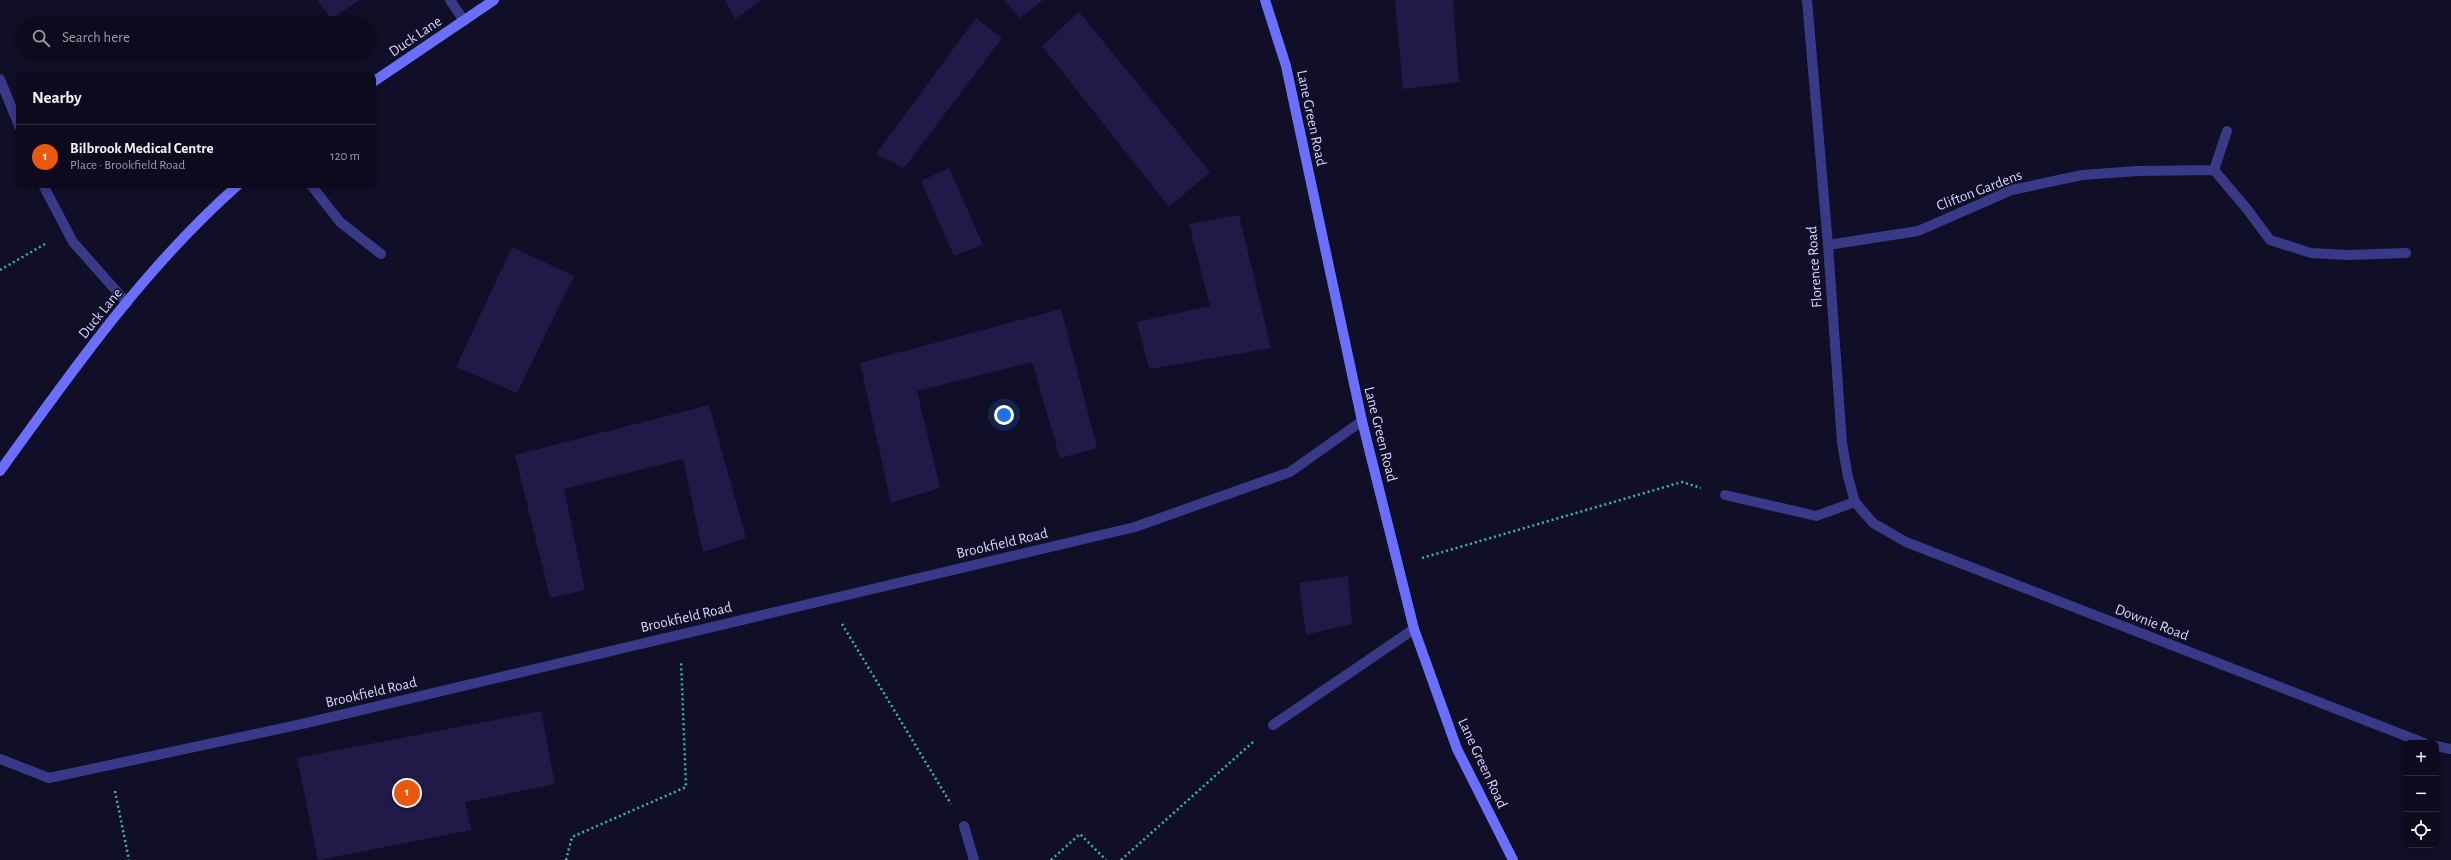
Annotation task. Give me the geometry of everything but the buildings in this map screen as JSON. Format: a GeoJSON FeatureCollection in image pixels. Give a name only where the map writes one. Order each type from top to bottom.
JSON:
{"type":"FeatureCollection","features":[{"type":"Feature","properties":{"kind":"street"},"geometry":{"type":"LineString","coordinates":[[450,0],[464,21]]}},
{"type":"Feature","properties":{"kind":"street","name":"Duck Lane"},"geometry":{"type":"LineString","coordinates":[[376,80],[494,0]]}},
{"type":"Feature","properties":{"kind":"street","name":"Lane Green Road"},"geometry":{"type":"LineString","coordinates":[[1265,0],[1286,66],[1362,421],[1414,629],[1456,749],[1513,860]]}},
{"type":"Feature","properties":{"kind":"street","name":"Florence Road"},"geometry":{"type":"LineString","coordinates":[[1807,0],[1828,245],[1842,442],[1848,477],[1855,502],[1873,523]]}},
{"type":"Feature","properties":{"kind":"street"},"geometry":{"type":"LineString","coordinates":[[0,79],[16,119]]}},
{"type":"Feature","properties":{"kind":"street"},"geometry":{"type":"LineString","coordinates":[[2227,131],[2214,170],[2247,209],[2270,240],[2311,253],[2348,255],[2406,253]]}},
{"type":"Feature","properties":{"kind":"street","name":"Clifton Gardens"},"geometry":{"type":"LineString","coordinates":[[1828,245],[1918,231],[2012,190],[2082,175],[2214,170]]}},
{"type":"Feature","properties":{"kind":"street"},"geometry":{"type":"LineString","coordinates":[[45,188],[73,242],[127,303]]}},
{"type":"Feature","properties":{"kind":"street","name":"Duck Lane"},"geometry":{"type":"LineString","coordinates":[[0,471],[127,303],[211,208],[234,188]]}},
{"type":"Feature","properties":{"kind":"street"},"geometry":{"type":"LineString","coordinates":[[313,188],[340,222],[381,254]]}},
{"type":"Feature","properties":{"kind":"street","name":"Brookfield Road"},"geometry":{"type":"LineString","coordinates":[[0,759],[49,778],[302,724],[1135,527],[1290,472],[1362,421]]}},
{"type":"Feature","properties":{"kind":"street"},"geometry":{"type":"LineString","coordinates":[[1725,495],[1816,516],[1855,502]]}},
{"type":"Feature","properties":{"kind":"street","name":"Downie Road"},"geometry":{"type":"LineString","coordinates":[[1873,523],[1906,542],[2416,740]]}},
{"type":"Feature","properties":{"kind":"street"},"geometry":{"type":"LineString","coordinates":[[1272,725],[1414,629]]}},
{"type":"Feature","properties":{"kind":"street"},"geometry":{"type":"LineString","coordinates":[[2439,747],[2451,749]]}},
{"type":"Feature","properties":{"kind":"street"},"geometry":{"type":"LineString","coordinates":[[964,826],[974,860]]}},
{"type":"Feature","properties":{"kind":"path"},"geometry":{"type":"LineString","coordinates":[[0,270],[45,244]]}},
{"type":"Feature","properties":{"kind":"path"},"geometry":{"type":"LineString","coordinates":[[1398,565],[1682,482],[1725,495]]}},
{"type":"Feature","properties":{"kind":"path"},"geometry":{"type":"LineString","coordinates":[[827,599],[964,826]]}},
{"type":"Feature","properties":{"kind":"path"},"geometry":{"type":"LineString","coordinates":[[566,860],[572,837],[686,787],[680,634]]}},
{"type":"Feature","properties":{"kind":"path"},"geometry":{"type":"LineString","coordinates":[[1121,860],[1272,725]]}},
{"type":"Feature","properties":{"kind":"path"},"geometry":{"type":"LineString","coordinates":[[110,765],[129,860]]}},
{"type":"Feature","properties":{"kind":"path"},"geometry":{"type":"LineString","coordinates":[[1051,860],[1080,834],[1106,860]]}},
{"type":"Feature","properties":{"kind":"place","name":"Bilbrook Medical Centre"},"geometry":{"type":"Point","coordinates":[407,793]}}]}
